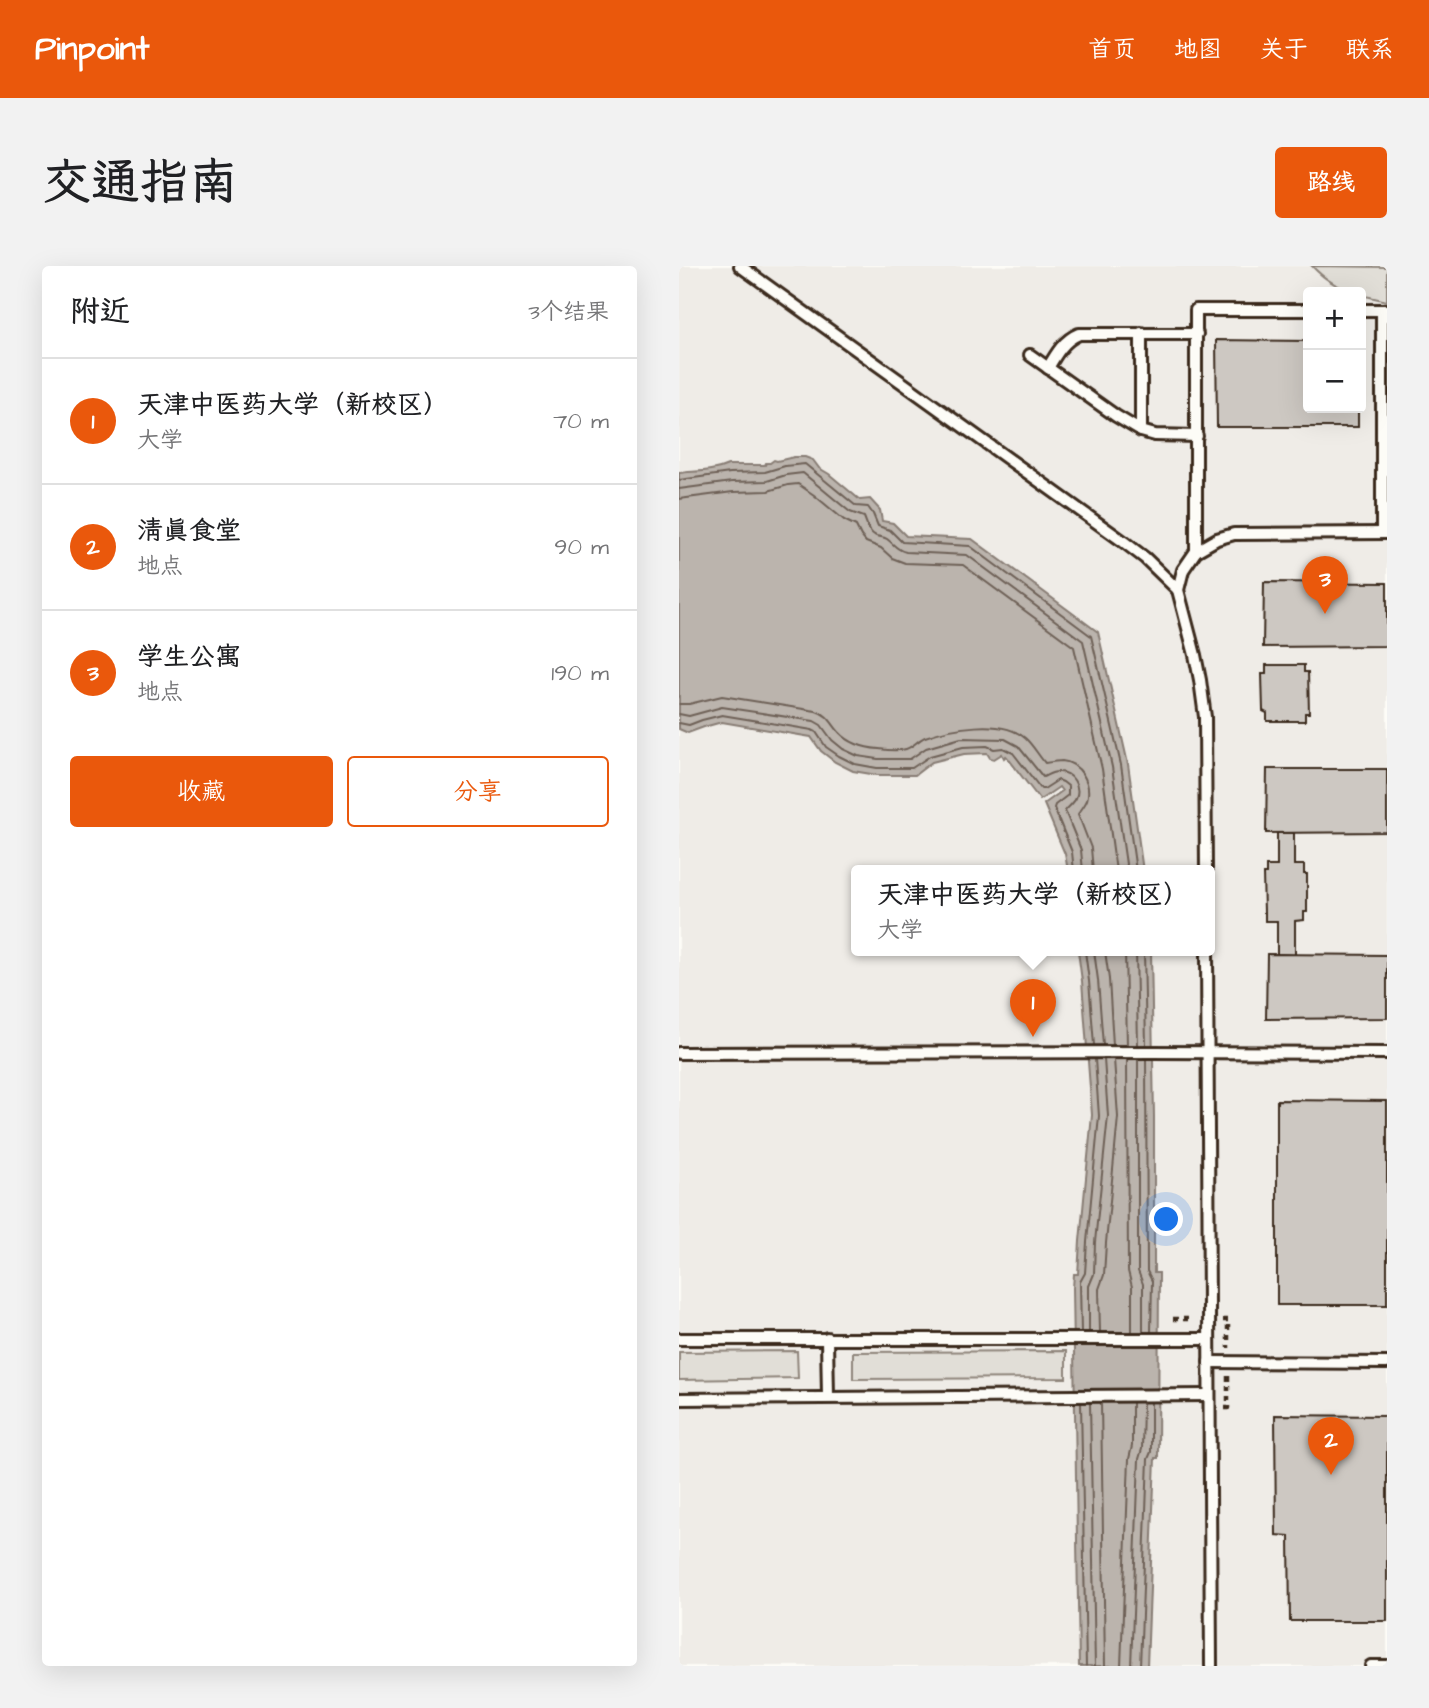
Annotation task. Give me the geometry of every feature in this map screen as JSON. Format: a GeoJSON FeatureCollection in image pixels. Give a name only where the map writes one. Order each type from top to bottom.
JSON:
{"type":"FeatureCollection","features":[{"type":"Feature","properties":{"kind":"lane"},"geometry":{"type":"LineString","coordinates":[[740,266],[1124,542],[1178,590]]}},
{"type":"Feature","properties":{"kind":"lane"},"geometry":{"type":"LineString","coordinates":[[1196,551],[1196,310],[1303,310]]}},
{"type":"Feature","properties":{"kind":"lane"},"geometry":{"type":"LineString","coordinates":[[1206,865],[1205,717],[1200,680],[1178,590],[1183,570],[1196,551],[1217,539],[1234,534],[1384,533],[1385,310],[1366,310]]}},
{"type":"Feature","properties":{"kind":"lane"},"geometry":{"type":"LineString","coordinates":[[1141,333],[1141,431]]}},
{"type":"Feature","properties":{"kind":"lane"},"geometry":{"type":"LineString","coordinates":[[1048,368],[1066,342],[1079,334],[1197,334]]}},
{"type":"Feature","properties":{"kind":"lane"},"geometry":{"type":"LineString","coordinates":[[1030,355],[1141,431],[1155,435],[1197,436]]}},
{"type":"Feature","properties":{"kind":"lane"},"geometry":{"type":"LineString","coordinates":[[1207,956],[1211,1666]]}},
{"type":"Feature","properties":{"kind":"lane"},"geometry":{"type":"LineString","coordinates":[[679,1053],[1387,1053]]}},
{"type":"Feature","properties":{"kind":"lane"},"geometry":{"type":"LineString","coordinates":[[827,1338],[828,1397]]}},
{"type":"Feature","properties":{"kind":"lane"},"geometry":{"type":"LineString","coordinates":[[679,1339],[1209,1339]]}},
{"type":"Feature","properties":{"kind":"lane"},"geometry":{"type":"LineString","coordinates":[[1209,1362],[1387,1363]]}},
{"type":"Feature","properties":{"kind":"lane"},"geometry":{"type":"LineString","coordinates":[[679,1399],[1209,1395]]}},
{"type":"Feature","properties":{"kind":"lane"},"geometry":{"type":"LineString","coordinates":[[1371,1666],[1387,1666]]}},
{"type":"Feature","properties":{"kind":"shaded area"},"geometry":{"type":"Polygon","coordinates":[[[679,266],[1387,266],[1387,1666],[679,1666],[679,266]]]}},
{"type":"Feature","properties":{"kind":"shaded area"},"geometry":{"type":"Polygon","coordinates":[[[1312,266],[1387,267],[1387,301],[1366,296],[1366,287],[1341,287],[1312,266]]]}},
{"type":"Feature","properties":{"kind":"shaded area"},"geometry":{"type":"Polygon","coordinates":[[[797,1351],[798,1378],[679,1380],[679,1352],[797,1351]]]}},
{"type":"Feature","properties":{"kind":"shaded area"},"geometry":{"type":"Polygon","coordinates":[[[1066,1351],[1066,1378],[853,1379],[853,1352],[1066,1351]]]}},
{"type":"Feature","properties":{"kind":"water"},"geometry":{"type":"Polygon","coordinates":[[[794,457],[813,460],[819,468],[860,500],[870,499],[880,510],[882,521],[893,523],[906,536],[972,539],[1098,632],[1128,764],[1142,865],[1067,865],[1044,804],[1062,791],[1059,787],[1040,800],[1002,754],[994,759],[987,753],[964,754],[932,762],[915,775],[877,775],[853,771],[835,762],[821,751],[811,737],[722,722],[688,733],[679,729],[679,473],[728,465],[765,465],[794,457]]]}},
{"type":"Feature","properties":{"kind":"water"},"geometry":{"type":"Polygon","coordinates":[[[1079,956],[1151,956],[1154,1273],[1159,1273],[1158,1458],[1155,1458],[1147,1666],[1079,1666],[1073,1288],[1074,1274],[1078,1274],[1092,1115],[1079,956]]]}},
{"type":"Feature","properties":{"kind":"building"},"geometry":{"type":"Polygon","coordinates":[[[1216,340],[1303,341],[1303,413],[1358,413],[1358,427],[1217,427],[1216,340]]]}},
{"type":"Feature","properties":{"kind":"building"},"geometry":{"type":"Polygon","coordinates":[[[1264,582],[1387,583],[1387,646],[1263,647],[1264,582]]]}},
{"type":"Feature","properties":{"kind":"building"},"geometry":{"type":"Polygon","coordinates":[[[1266,665],[1304,665],[1304,672],[1308,672],[1309,713],[1305,713],[1305,721],[1267,721],[1267,713],[1263,711],[1262,674],[1266,674],[1266,665]]]}},
{"type":"Feature","properties":{"kind":"building"},"geometry":{"type":"Polygon","coordinates":[[[1267,769],[1387,769],[1387,832],[1266,833],[1267,769]]]}},
{"type":"Feature","properties":{"kind":"building"},"geometry":{"type":"Polygon","coordinates":[[[1277,833],[1294,833],[1294,865],[1304,865],[1304,874],[1307,874],[1307,912],[1304,912],[1304,920],[1295,921],[1295,955],[1277,954],[1277,921],[1265,921],[1263,874],[1266,874],[1266,866],[1277,866],[1277,833]]]}},
{"type":"Feature","properties":{"kind":"building"},"geometry":{"type":"Polygon","coordinates":[[[1267,954],[1387,955],[1387,1018],[1266,1019],[1267,954]]]}},
{"type":"Feature","properties":{"kind":"building"},"geometry":{"type":"Polygon","coordinates":[[[1277,1100],[1387,1101],[1387,1305],[1277,1305],[1277,1100]]]}},
{"type":"Feature","properties":{"kind":"building"},"geometry":{"type":"Polygon","coordinates":[[[1275,1415],[1387,1416],[1387,1621],[1290,1621],[1289,1536],[1276,1535],[1275,1415]]]}},
{"type":"Feature","properties":{"kind":"place","name":"学生公寓"},"geometry":{"type":"Point","coordinates":[1325,614]}},
{"type":"Feature","properties":{"kind":"place","name":"天津中医药大学（新校区）"},"geometry":{"type":"Point","coordinates":[1033,1037]}},
{"type":"Feature","properties":{"kind":"place","name":"清真食堂"},"geometry":{"type":"Point","coordinates":[1331,1475]}}]}
